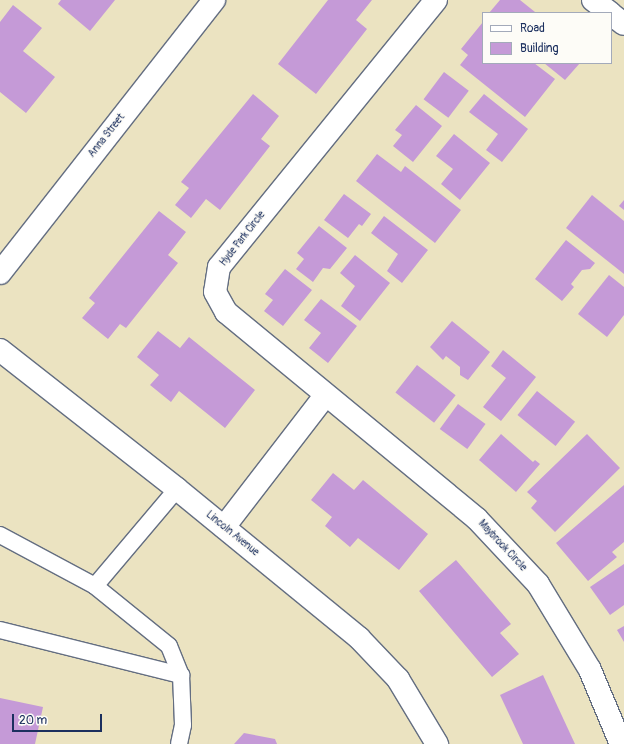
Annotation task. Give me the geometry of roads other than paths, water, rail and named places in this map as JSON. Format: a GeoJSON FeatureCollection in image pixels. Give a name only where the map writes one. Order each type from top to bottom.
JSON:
{"type":"FeatureCollection","features":[{"type":"Feature","properties":{"kind":"street","name":"Anna Street"},"geometry":{"type":"LineString","coordinates":[[0,273],[214,0]]}},
{"type":"Feature","properties":{"kind":"street","name":"Hyde Park Circle"},"geometry":{"type":"LineString","coordinates":[[325,396],[226,312],[215,292],[220,267],[436,0]]}},
{"type":"Feature","properties":{"kind":"street"},"geometry":{"type":"LineString","coordinates":[[593,0],[608,12]]}},
{"type":"Feature","properties":{"kind":"street"},"geometry":{"type":"LineString","coordinates":[[612,15],[624,24]]}},
{"type":"Feature","properties":{"kind":"street","name":"Lincoln Avenue"},"geometry":{"type":"LineString","coordinates":[[0,350],[177,489],[359,638],[398,679],[437,744]]}},
{"type":"Feature","properties":{"kind":"street"},"geometry":{"type":"LineString","coordinates":[[224,527],[325,396]]}},
{"type":"Feature","properties":{"kind":"street","name":"Maybrook Circle"},"geometry":{"type":"LineString","coordinates":[[325,396],[477,519],[538,584],[590,670],[621,744]]}},
{"type":"Feature","properties":{"kind":"lane"},"geometry":{"type":"LineString","coordinates":[[95,586],[177,489]]}},
{"type":"Feature","properties":{"kind":"lane"},"geometry":{"type":"LineString","coordinates":[[0,536],[95,586],[169,646],[181,675],[183,725],[179,744]]}},
{"type":"Feature","properties":{"kind":"lane"},"geometry":{"type":"LineString","coordinates":[[0,630],[181,675]]}}]}
